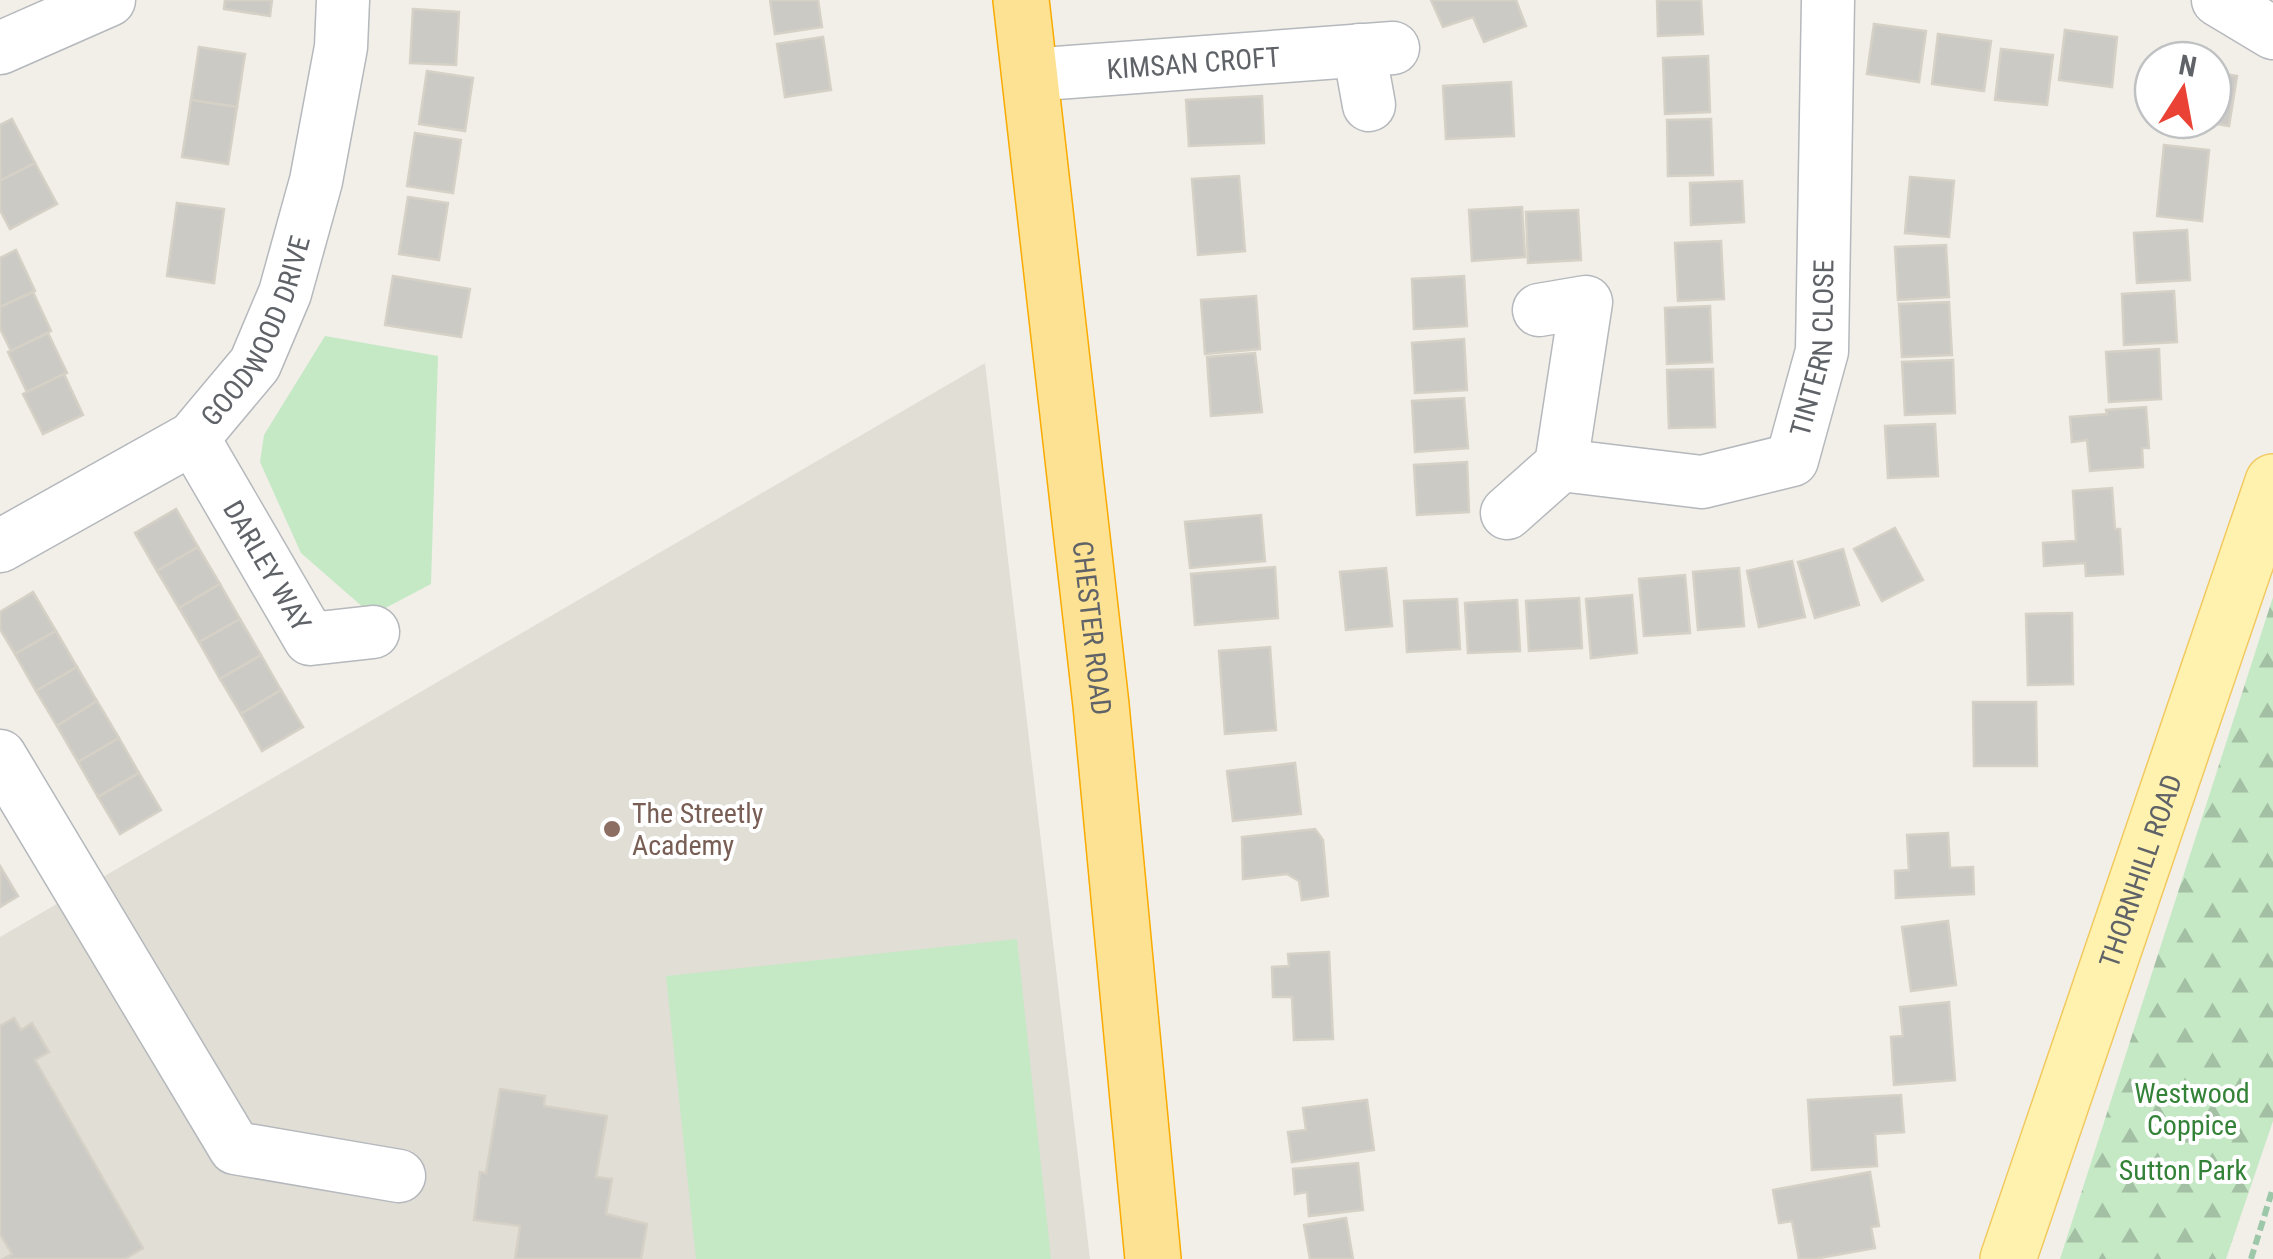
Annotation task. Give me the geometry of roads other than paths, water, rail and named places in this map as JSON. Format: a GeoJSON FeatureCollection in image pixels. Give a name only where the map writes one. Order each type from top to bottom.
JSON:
{"type":"FeatureCollection","features":[{"type":"Feature","properties":{"kind":"highway","name":"CHESTER ROAD"},"geometry":{"type":"LineString","coordinates":[[1021,0],[1101,704],[1153,1259]]}},
{"type":"Feature","properties":{"kind":"main road","name":"THORNHILL ROAD"},"geometry":{"type":"LineString","coordinates":[[2008,1259],[2273,482]]}},
{"type":"Feature","properties":{"kind":"street"},"geometry":{"type":"LineString","coordinates":[[0,48],[108,0]]}},
{"type":"Feature","properties":{"kind":"street","name":"GOODWOOD DRIVE"},"geometry":{"type":"LineString","coordinates":[[7,524],[193,438],[255,364],[286,293],[319,162],[341,47],[343,0]]}},
{"type":"Feature","properties":{"kind":"street","name":"TINTERN CLOSE"},"geometry":{"type":"LineString","coordinates":[[1562,466],[1702,482],[1792,460],[1822,352],[1828,0]]}},
{"type":"Feature","properties":{"kind":"street"},"geometry":{"type":"LineString","coordinates":[[2218,0],[2273,33]]}},
{"type":"Feature","properties":{"kind":"street","name":"KIMSAN CROFT"},"geometry":{"type":"LineString","coordinates":[[1028,75],[1376,49],[1369,105]]}},
{"type":"Feature","properties":{"kind":"street"},"geometry":{"type":"LineString","coordinates":[[1507,513],[1562,466],[1586,302],[1539,310]]}},
{"type":"Feature","properties":{"kind":"street","name":"DARLEY WAY"},"geometry":{"type":"LineString","coordinates":[[193,438],[310,639],[372,632]]}},
{"type":"Feature","properties":{"kind":"street"},"geometry":{"type":"LineString","coordinates":[[0,756],[234,1148],[400,1176]]}},
{"type":"Feature","properties":{"kind":"place","name":"The Streetly Academy"},"geometry":{"type":"Point","coordinates":[612,829]}},
{"type":"Feature","properties":{"kind":"park label","name":"Westwood Coppice"},"geometry":{"type":"Point","coordinates":[2192,1109]}},
{"type":"Feature","properties":{"kind":"park label","name":"Sutton Park"},"geometry":{"type":"Point","coordinates":[2183,1170]}}]}
